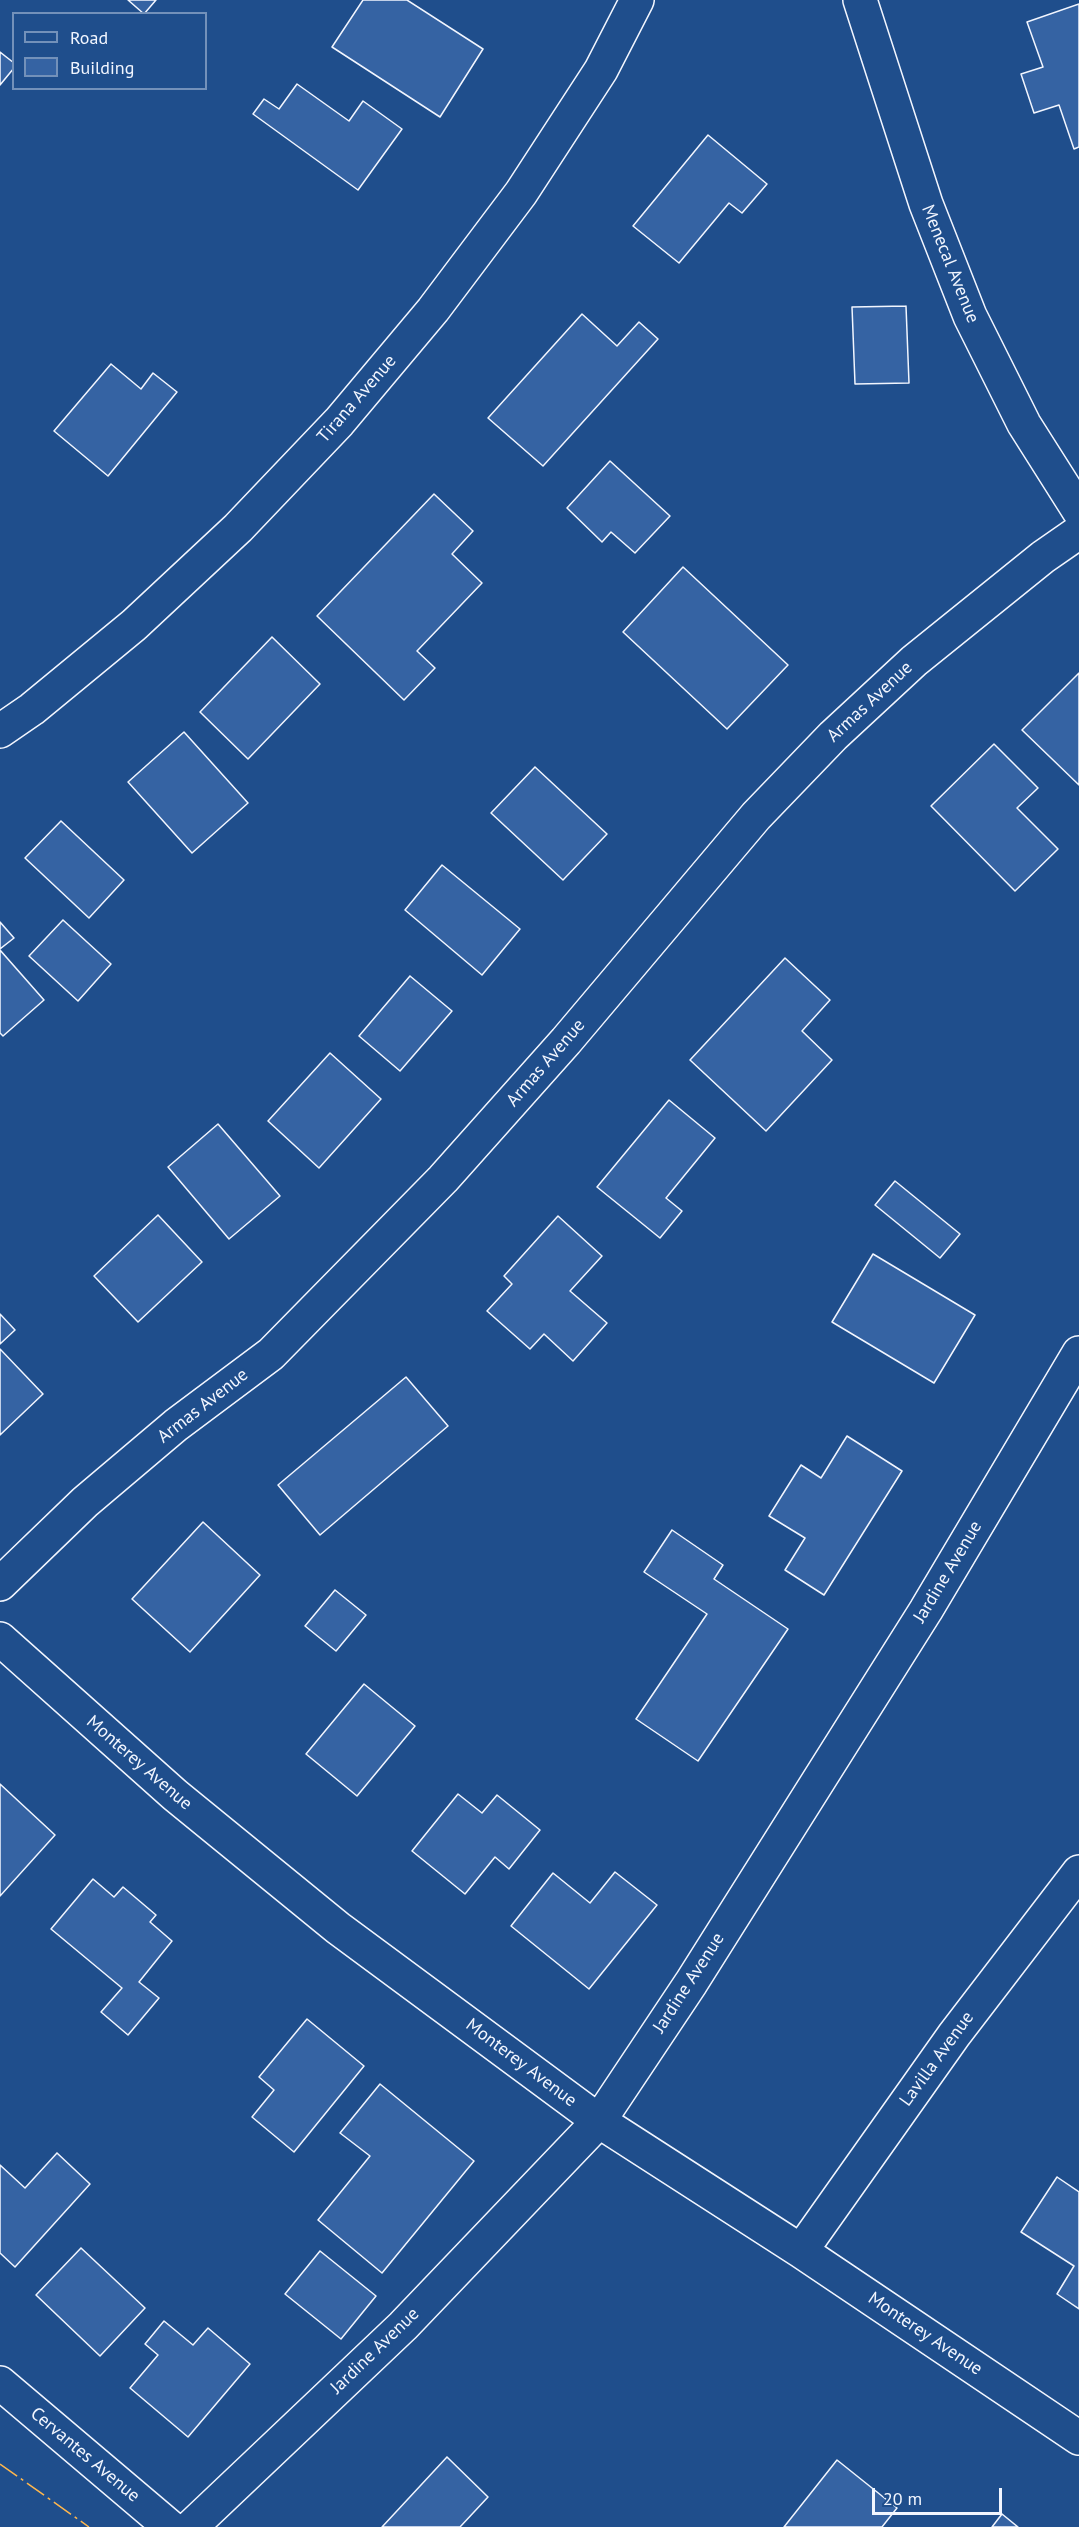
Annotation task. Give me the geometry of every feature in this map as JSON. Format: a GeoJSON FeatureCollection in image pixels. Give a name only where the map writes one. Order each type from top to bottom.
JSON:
{"type":"FeatureCollection","features":[{"type":"Feature","properties":{"kind":"street","name":"Tirana Avenue"},"geometry":{"type":"LineString","coordinates":[[0,731],[32,709],[134,625],[238,528],[339,422],[433,310],[521,193],[601,70],[638,0]]}},
{"type":"Feature","properties":{"kind":"street","name":"Menecal Avenue"},"geometry":{"type":"LineString","coordinates":[[860,0],[926,204],[970,316],[1024,424],[1079,511]]}},
{"type":"Feature","properties":{"kind":"street","name":"Armas Avenue"},"geometry":{"type":"LineString","coordinates":[[0,1584],[85,1502],[176,1425],[271,1354],[443,1179],[566,1041],[756,816],[833,736],[914,661],[1079,532]]}},
{"type":"Feature","properties":{"kind":"street","name":"Jardine Avenue"},"geometry":{"type":"LineString","coordinates":[[191,2527],[403,2325],[599,2121],[691,1983],[926,1610],[1079,1353]]}},
{"type":"Feature","properties":{"kind":"street","name":"Monterey Avenue"},"geometry":{"type":"LineString","coordinates":[[0,1639],[175,1796],[338,1928],[599,2121],[801,2251],[1079,2438]]}},
{"type":"Feature","properties":{"kind":"street","name":"Lavilla Avenue"},"geometry":{"type":"LineString","coordinates":[[801,2251],[954,2035],[1079,1872]]}},
{"type":"Feature","properties":{"kind":"street","name":"Cervantes Avenue"},"geometry":{"type":"LineString","coordinates":[[0,2383],[170,2527]]}},
{"type":"Feature","properties":{"kind":"building"},"geometry":{"type":"Polygon","coordinates":[[[128,0],[156,0],[146,12],[142,12],[128,0]]]}},
{"type":"Feature","properties":{"kind":"building"},"geometry":{"type":"Polygon","coordinates":[[[363,0],[407,0],[483,49],[440,117],[332,47],[363,0]]]}},
{"type":"Feature","properties":{"kind":"building"},"geometry":{"type":"Polygon","coordinates":[[[1079,4],[1079,147],[1074,149],[1059,105],[1034,113],[1021,74],[1043,67],[1027,22],[1079,4]]]}},
{"type":"Feature","properties":{"kind":"building"},"geometry":{"type":"Polygon","coordinates":[[[0,52],[12,61],[12,70],[0,85],[0,52]]]}},
{"type":"Feature","properties":{"kind":"building"},"geometry":{"type":"Polygon","coordinates":[[[297,84],[349,121],[363,101],[402,129],[358,190],[253,114],[264,99],[279,109],[297,84]]]}},
{"type":"Feature","properties":{"kind":"building"},"geometry":{"type":"Polygon","coordinates":[[[708,135],[767,184],[742,213],[729,203],[679,263],[633,226],[708,135]]]}},
{"type":"Feature","properties":{"kind":"building"},"geometry":{"type":"Polygon","coordinates":[[[906,306],[909,383],[855,384],[852,307],[906,306]]]}},
{"type":"Feature","properties":{"kind":"building"},"geometry":{"type":"Polygon","coordinates":[[[582,314],[617,346],[639,322],[658,339],[543,466],[488,418],[582,314]]]}},
{"type":"Feature","properties":{"kind":"building"},"geometry":{"type":"Polygon","coordinates":[[[111,364],[141,389],[153,373],[177,392],[108,476],[54,431],[111,364]]]}},
{"type":"Feature","properties":{"kind":"building"},"geometry":{"type":"Polygon","coordinates":[[[610,461],[670,516],[635,553],[611,532],[602,542],[567,508],[610,461]]]}},
{"type":"Feature","properties":{"kind":"building"},"geometry":{"type":"Polygon","coordinates":[[[434,494],[473,531],[452,554],[482,583],[417,651],[435,668],[404,700],[317,616],[434,494]]]}},
{"type":"Feature","properties":{"kind":"building"},"geometry":{"type":"Polygon","coordinates":[[[683,567],[788,665],[727,729],[623,632],[683,567]]]}},
{"type":"Feature","properties":{"kind":"building"},"geometry":{"type":"Polygon","coordinates":[[[272,637],[320,684],[248,759],[200,712],[272,637]]]}},
{"type":"Feature","properties":{"kind":"building"},"geometry":{"type":"Polygon","coordinates":[[[1079,673],[1079,785],[1022,730],[1079,673]]]}},
{"type":"Feature","properties":{"kind":"building"},"geometry":{"type":"Polygon","coordinates":[[[184,732],[248,803],[192,853],[128,782],[184,732]]]}},
{"type":"Feature","properties":{"kind":"building"},"geometry":{"type":"Polygon","coordinates":[[[994,744],[1038,788],[1017,808],[1058,849],[1015,891],[931,806],[994,744]]]}},
{"type":"Feature","properties":{"kind":"building"},"geometry":{"type":"Polygon","coordinates":[[[535,767],[607,834],[563,880],[491,813],[535,767]]]}},
{"type":"Feature","properties":{"kind":"building"},"geometry":{"type":"Polygon","coordinates":[[[61,821],[124,880],[89,918],[25,858],[61,821]]]}},
{"type":"Feature","properties":{"kind":"building"},"geometry":{"type":"Polygon","coordinates":[[[442,865],[520,929],[482,975],[405,910],[442,865]]]}},
{"type":"Feature","properties":{"kind":"building"},"geometry":{"type":"Polygon","coordinates":[[[63,920],[111,964],[78,1001],[29,956],[63,920]]]}},
{"type":"Feature","properties":{"kind":"building"},"geometry":{"type":"Polygon","coordinates":[[[0,922],[14,938],[0,949],[0,922]]]}},
{"type":"Feature","properties":{"kind":"building"},"geometry":{"type":"Polygon","coordinates":[[[0,950],[44,1000],[3,1036],[0,1033],[0,950]]]}},
{"type":"Feature","properties":{"kind":"building"},"geometry":{"type":"Polygon","coordinates":[[[785,958],[830,1000],[802,1031],[832,1060],[766,1131],[690,1060],[785,958]]]}},
{"type":"Feature","properties":{"kind":"building"},"geometry":{"type":"Polygon","coordinates":[[[410,976],[452,1011],[400,1071],[359,1036],[410,976]]]}},
{"type":"Feature","properties":{"kind":"building"},"geometry":{"type":"Polygon","coordinates":[[[330,1053],[381,1099],[319,1168],[268,1121],[330,1053]]]}},
{"type":"Feature","properties":{"kind":"building"},"geometry":{"type":"Polygon","coordinates":[[[669,1100],[715,1138],[666,1198],[682,1211],[660,1238],[597,1187],[669,1100]]]}},
{"type":"Feature","properties":{"kind":"building"},"geometry":{"type":"Polygon","coordinates":[[[218,1124],[280,1196],[229,1239],[168,1167],[218,1124]]]}},
{"type":"Feature","properties":{"kind":"building"},"geometry":{"type":"Polygon","coordinates":[[[895,1181],[960,1234],[940,1258],[875,1205],[895,1181]]]}},
{"type":"Feature","properties":{"kind":"building"},"geometry":{"type":"Polygon","coordinates":[[[158,1215],[202,1262],[138,1322],[94,1276],[158,1215]]]}},
{"type":"Feature","properties":{"kind":"building"},"geometry":{"type":"Polygon","coordinates":[[[558,1216],[602,1256],[570,1291],[607,1323],[573,1361],[544,1334],[530,1349],[487,1311],[512,1284],[504,1276],[558,1216]]]}},
{"type":"Feature","properties":{"kind":"building"},"geometry":{"type":"Polygon","coordinates":[[[873,1254],[975,1315],[934,1383],[832,1322],[873,1254]]]}},
{"type":"Feature","properties":{"kind":"building"},"geometry":{"type":"Polygon","coordinates":[[[0,1314],[15,1330],[0,1344],[0,1314]]]}},
{"type":"Feature","properties":{"kind":"building"},"geometry":{"type":"Polygon","coordinates":[[[0,1349],[43,1394],[0,1435],[0,1349]]]}},
{"type":"Feature","properties":{"kind":"building"},"geometry":{"type":"Polygon","coordinates":[[[406,1377],[448,1426],[320,1535],[278,1485],[406,1377]]]}},
{"type":"Feature","properties":{"kind":"building"},"geometry":{"type":"Polygon","coordinates":[[[847,1436],[902,1471],[824,1595],[785,1570],[805,1538],[769,1516],[801,1465],[821,1478],[847,1436]]]}},
{"type":"Feature","properties":{"kind":"building"},"geometry":{"type":"Polygon","coordinates":[[[203,1522],[260,1575],[190,1652],[132,1599],[203,1522]]]}},
{"type":"Feature","properties":{"kind":"building"},"geometry":{"type":"Polygon","coordinates":[[[672,1530],[723,1565],[714,1579],[788,1629],[698,1761],[636,1719],[707,1614],[644,1572],[672,1530]]]}},
{"type":"Feature","properties":{"kind":"building"},"geometry":{"type":"Polygon","coordinates":[[[335,1590],[366,1615],[336,1651],[305,1626],[335,1590]]]}},
{"type":"Feature","properties":{"kind":"building"},"geometry":{"type":"Polygon","coordinates":[[[364,1684],[415,1726],[357,1796],[306,1754],[364,1684]]]}},
{"type":"Feature","properties":{"kind":"building"},"geometry":{"type":"Polygon","coordinates":[[[0,1784],[55,1835],[0,1896],[0,1784]]]}},
{"type":"Feature","properties":{"kind":"building"},"geometry":{"type":"Polygon","coordinates":[[[458,1794],[482,1813],[497,1795],[540,1830],[509,1869],[495,1857],[465,1894],[412,1851],[458,1794]]]}},
{"type":"Feature","properties":{"kind":"building"},"geometry":{"type":"Polygon","coordinates":[[[615,1872],[657,1905],[589,1989],[511,1926],[553,1873],[590,1903],[615,1872]]]}},
{"type":"Feature","properties":{"kind":"building"},"geometry":{"type":"Polygon","coordinates":[[[93,1879],[114,1897],[123,1887],[156,1915],[150,1922],[172,1941],[139,1982],[159,1998],[128,2035],[101,2012],[122,1988],[51,1929],[93,1879]]]}},
{"type":"Feature","properties":{"kind":"building"},"geometry":{"type":"Polygon","coordinates":[[[307,2019],[364,2066],[294,2152],[252,2117],[274,2090],[259,2077],[307,2019]]]}},
{"type":"Feature","properties":{"kind":"building"},"geometry":{"type":"Polygon","coordinates":[[[380,2084],[474,2161],[382,2273],[318,2220],[370,2156],[340,2133],[380,2084]]]}},
{"type":"Feature","properties":{"kind":"building"},"geometry":{"type":"Polygon","coordinates":[[[57,2153],[90,2184],[15,2267],[0,2253],[0,2165],[25,2188],[57,2153]]]}},
{"type":"Feature","properties":{"kind":"building"},"geometry":{"type":"Polygon","coordinates":[[[1057,2177],[1079,2192],[1079,2309],[1057,2294],[1074,2266],[1021,2232],[1057,2177]]]}},
{"type":"Feature","properties":{"kind":"building"},"geometry":{"type":"Polygon","coordinates":[[[81,2248],[145,2308],[100,2356],[36,2295],[81,2248]]]}},
{"type":"Feature","properties":{"kind":"building"},"geometry":{"type":"Polygon","coordinates":[[[320,2251],[376,2296],[341,2339],[285,2294],[320,2251]]]}},
{"type":"Feature","properties":{"kind":"building"},"geometry":{"type":"Polygon","coordinates":[[[164,2321],[193,2345],[208,2328],[250,2364],[188,2437],[130,2388],[158,2355],[145,2344],[164,2321]]]}},
{"type":"Feature","properties":{"kind":"building"},"geometry":{"type":"Polygon","coordinates":[[[447,2457],[488,2497],[460,2527],[382,2527],[447,2457]]]}},
{"type":"Feature","properties":{"kind":"building"},"geometry":{"type":"Polygon","coordinates":[[[837,2460],[897,2508],[882,2527],[784,2527],[837,2460]]]}},
{"type":"Feature","properties":{"kind":"building"},"geometry":{"type":"Polygon","coordinates":[[[1002,2514],[1018,2527],[992,2527],[1002,2514]]]}},
{"type":"Feature","properties":{"kind":"power"},"geometry":{"type":"LineString","coordinates":[[0,2464],[89,2527]]}}]}
